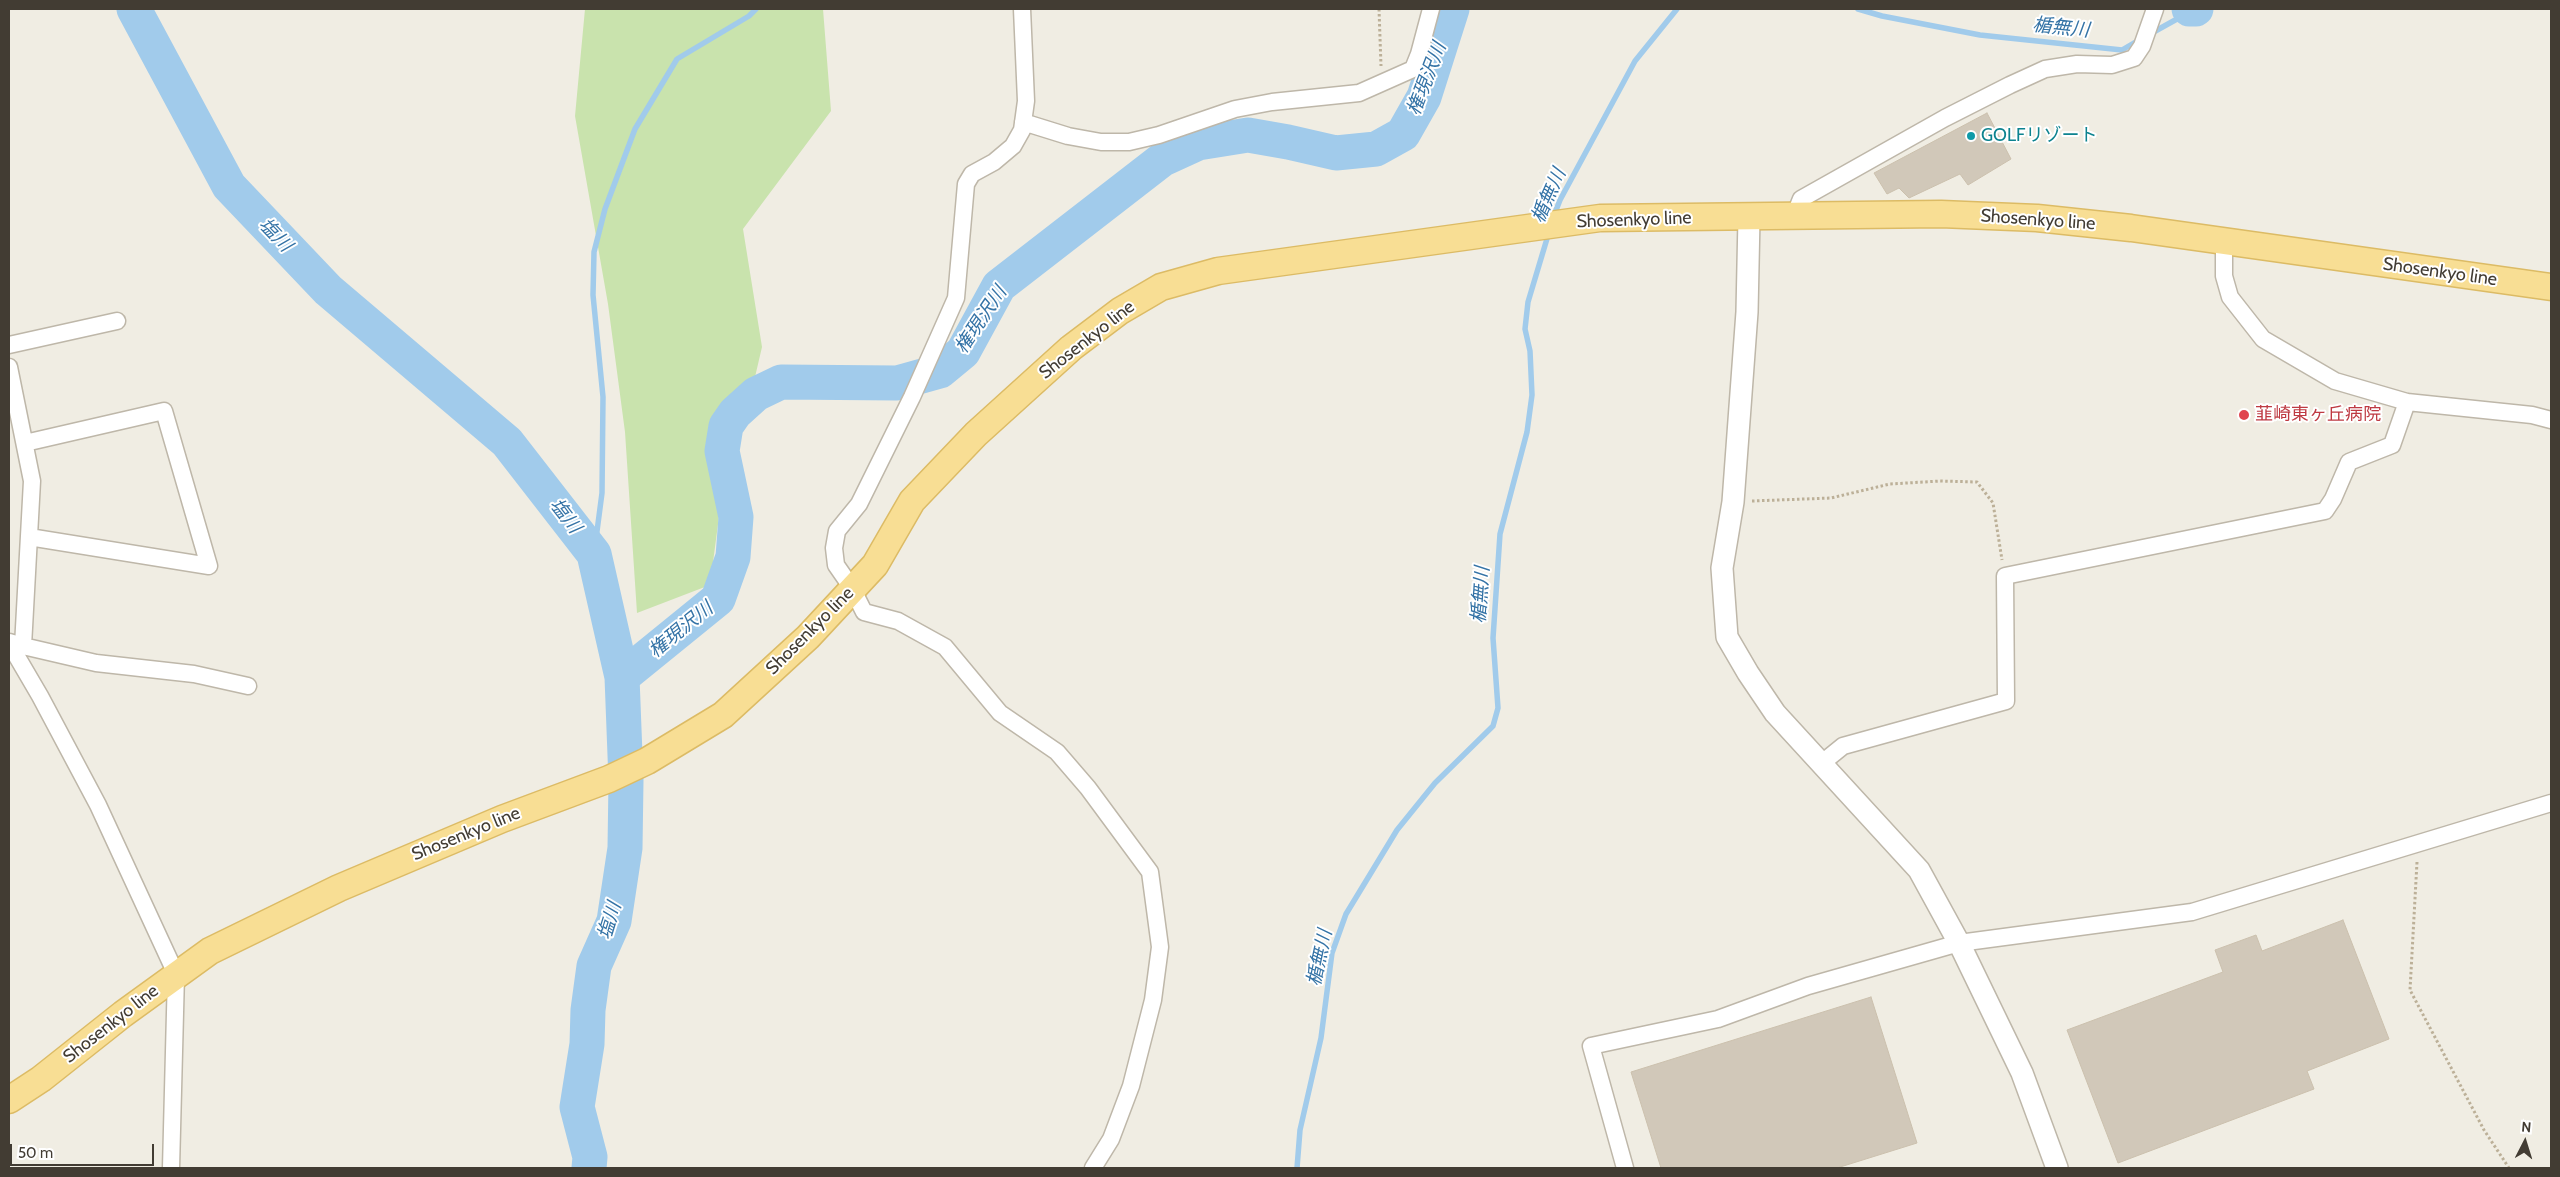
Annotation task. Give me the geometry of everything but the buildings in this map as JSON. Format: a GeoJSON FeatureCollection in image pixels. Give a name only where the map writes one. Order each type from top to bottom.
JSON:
{"type":"FeatureCollection","features":[{"type":"Feature","properties":{"kind":"main road","name":"Shosenkyo line"},"geometry":{"type":"LineString","coordinates":[[9,1100],[41,1079],[176,974],[210,950],[339,888],[502,818],[608,779],[647,761],[722,715],[808,636],[875,565],[912,500],[976,434],[1071,348],[1120,311],[1161,287],[1218,271],[1600,218],[1749,218],[1795,214],[1941,214],[2037,218],[2130,228],[2551,287]]}},
{"type":"Feature","properties":{"kind":"street"},"geometry":{"type":"LineString","coordinates":[[1022,9],[1026,101],[1022,130],[1013,146],[994,162],[972,174],[966,184],[956,298],[912,397],[859,504],[837,531],[834,548],[836,565],[852,588],[864,612],[898,621],[945,646],[1000,712],[1057,752],[1088,788],[1150,872],[1160,946],[1153,1000],[1131,1086],[1111,1139],[1093,1168]]}},
{"type":"Feature","properties":{"kind":"street"},"geometry":{"type":"LineString","coordinates":[[1023,122],[1076,138],[1101,142],[1129,142],[1235,109],[1272,102],[1359,93],[1383,84],[1413,69],[1419,54],[1430,9]]}},
{"type":"Feature","properties":{"kind":"street"},"geometry":{"type":"LineString","coordinates":[[1795,214],[1801,198],[1945,118],[2010,85],[2045,69],[2077,64],[2112,65],[2134,58],[2142,46],[2155,9]]}},
{"type":"Feature","properties":{"kind":"street"},"geometry":{"type":"LineString","coordinates":[[1749,218],[1747,312],[1733,502],[1722,568],[1727,637],[1775,713],[1919,870],[1959,944],[2022,1074],[2057,1168]]}},
{"type":"Feature","properties":{"kind":"street"},"geometry":{"type":"LineString","coordinates":[[2224,242],[2224,276],[2230,297],[2263,339],[2335,381],[2407,402],[2532,415],[2551,420]]}},
{"type":"Feature","properties":{"kind":"street"},"geometry":{"type":"LineString","coordinates":[[9,345],[117,321]]}},
{"type":"Feature","properties":{"kind":"street"},"geometry":{"type":"LineString","coordinates":[[9,367],[32,481],[29,537],[13,644],[98,805],[176,974],[171,1168]]}},
{"type":"Feature","properties":{"kind":"street"},"geometry":{"type":"LineString","coordinates":[[1822,763],[1843,746],[2006,701],[2005,576],[2325,511],[2333,499],[2349,462],[2392,445],[2407,402]]}},
{"type":"Feature","properties":{"kind":"street"},"geometry":{"type":"LineString","coordinates":[[24,443],[164,411],[209,566],[29,537]]}},
{"type":"Feature","properties":{"kind":"street"},"geometry":{"type":"LineString","coordinates":[[13,644],[96,663],[194,674],[248,686]]}},
{"type":"Feature","properties":{"kind":"street"},"geometry":{"type":"LineString","coordinates":[[1625,1168],[1591,1046],[1718,1019],[1808,986],[1959,944],[2192,912],[2551,803]]}},
{"type":"Feature","properties":{"kind":"path"},"geometry":{"type":"LineString","coordinates":[[1379,9],[1379,50],[1383,84]]}},
{"type":"Feature","properties":{"kind":"path"},"geometry":{"type":"LineString","coordinates":[[1733,502],[1831,498],[1890,484],[1940,481],[1977,482],[1993,503],[2005,576]]}},
{"type":"Feature","properties":{"kind":"path"},"geometry":{"type":"LineString","coordinates":[[2418,842],[2410,990],[2484,1130],[2509,1168]]}},
{"type":"Feature","properties":{"kind":"green space"},"geometry":{"type":"Polygon","coordinates":[[[585,9],[823,9],[831,111],[743,229],[762,347],[755,377],[719,416],[707,447],[720,509],[710,585],[637,613],[625,432],[608,304],[575,116],[585,9]]]}},
{"type":"Feature","properties":{"kind":"waterway","name":"塩川"},"geometry":{"type":"LineString","coordinates":[[134,9],[229,186],[328,290],[507,442],[594,554],[622,677],[626,781],[625,848],[614,921],[594,966],[588,1010],[587,1044],[577,1107],[590,1157],[589,1168]]}},
{"type":"Feature","properties":{"kind":"waterway"},"geometry":{"type":"LineString","coordinates":[[594,554],[602,493],[603,397],[593,295],[594,252],[605,209],[635,129],[677,59],[749,16],[756,9]]}},
{"type":"Feature","properties":{"kind":"waterway","name":"権現沢川"},"geometry":{"type":"LineString","coordinates":[[622,677],[718,599],[733,557],[736,517],[722,451],[726,426],[735,413],[756,394],[781,382],[897,383],[940,371],[963,352],[999,286],[1163,159],[1198,143],[1248,135],[1336,153],[1376,149],[1403,134],[1424,97],[1452,9]]}},
{"type":"Feature","properties":{"kind":"waterway","name":"楯無川"},"geometry":{"type":"LineString","coordinates":[[1553,218],[1560,200],[1635,61],[1677,9]]}},
{"type":"Feature","properties":{"kind":"waterway","name":"楯無川"},"geometry":{"type":"LineString","coordinates":[[1858,9],[1882,16],[1980,35],[2122,50],[2139,40]]}},
{"type":"Feature","properties":{"kind":"waterway","name":"楯無川"},"geometry":{"type":"LineString","coordinates":[[2189,9],[2196,9]]}},
{"type":"Feature","properties":{"kind":"waterway","name":"楯無川"},"geometry":{"type":"LineString","coordinates":[[2150,34],[2195,9]]}},
{"type":"Feature","properties":{"kind":"waterway","name":"楯無川"},"geometry":{"type":"LineString","coordinates":[[1297,1168],[1300,1130],[1321,1038],[1332,953],[1346,914],[1397,830],[1435,783],[1493,726],[1498,708],[1493,638],[1500,534],[1527,432],[1532,395],[1530,351],[1525,329],[1528,302],[1549,232]]}},
{"type":"Feature","properties":{"kind":"place","name":"GOLFリゾート"},"geometry":{"type":"Point","coordinates":[1971,136]}},
{"type":"Feature","properties":{"kind":"place","name":"韮崎東ヶ丘病院"},"geometry":{"type":"Point","coordinates":[2244,415]}}]}
